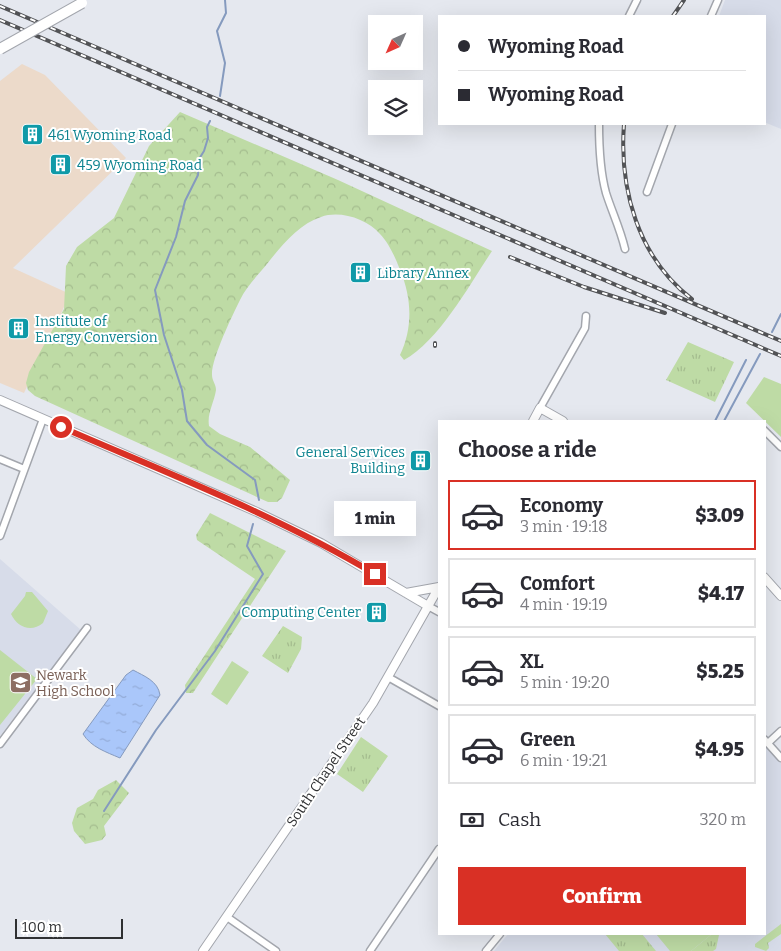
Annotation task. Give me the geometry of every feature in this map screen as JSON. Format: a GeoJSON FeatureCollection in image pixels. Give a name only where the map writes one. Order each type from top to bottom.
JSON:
{"type":"FeatureCollection","features":[{"type":"Feature","properties":{"kind":"main road"},"geometry":{"type":"LineString","coordinates":[[0,49],[82,3]]}},
{"type":"Feature","properties":{"kind":"street"},"geometry":{"type":"LineString","coordinates":[[630,15],[637,0]]}},
{"type":"Feature","properties":{"kind":"street"},"geometry":{"type":"LineString","coordinates":[[711,15],[718,0]]}},
{"type":"Feature","properties":{"kind":"street"},"geometry":{"type":"LineString","coordinates":[[599,125],[601,164],[606,194],[619,224],[625,249]]}},
{"type":"Feature","properties":{"kind":"street"},"geometry":{"type":"LineString","coordinates":[[647,192],[672,125]]}},
{"type":"Feature","properties":{"kind":"street"},"geometry":{"type":"LineString","coordinates":[[534,420],[585,328],[586,316]]}},
{"type":"Feature","properties":{"kind":"street"},"geometry":{"type":"LineString","coordinates":[[0,400],[264,515],[320,543],[438,611]]}},
{"type":"Feature","properties":{"kind":"street"},"geometry":{"type":"LineString","coordinates":[[540,408],[561,420]]}},
{"type":"Feature","properties":{"kind":"street"},"geometry":{"type":"LineString","coordinates":[[0,536],[43,419]]}},
{"type":"Feature","properties":{"kind":"street"},"geometry":{"type":"LineString","coordinates":[[766,432],[781,447]]}},
{"type":"Feature","properties":{"kind":"street"},"geometry":{"type":"LineString","coordinates":[[0,459],[24,469]]}},
{"type":"Feature","properties":{"kind":"street"},"geometry":{"type":"LineString","coordinates":[[766,579],[781,596]]}},
{"type":"Feature","properties":{"kind":"street"},"geometry":{"type":"LineString","coordinates":[[406,593],[438,587]]}},
{"type":"Feature","properties":{"kind":"street","name":"South Chapel Street"},"geometry":{"type":"LineString","coordinates":[[203,951],[366,713],[438,589]]}},
{"type":"Feature","properties":{"kind":"street"},"geometry":{"type":"LineString","coordinates":[[0,744],[87,628]]}},
{"type":"Feature","properties":{"kind":"street"},"geometry":{"type":"LineString","coordinates":[[388,677],[438,705]]}},
{"type":"Feature","properties":{"kind":"street"},"geometry":{"type":"LineString","coordinates":[[781,731],[766,741],[781,758]]}},
{"type":"Feature","properties":{"kind":"street"},"geometry":{"type":"LineString","coordinates":[[370,951],[438,850]]}},
{"type":"Feature","properties":{"kind":"street"},"geometry":{"type":"LineString","coordinates":[[227,917],[276,951]]}},
{"type":"Feature","properties":{"kind":"street"},"geometry":{"type":"LineString","coordinates":[[486,951],[499,935]]}},
{"type":"Feature","properties":{"kind":"shaded area"},"geometry":{"type":"Polygon","coordinates":[[[725,0],[781,0],[781,129],[766,123],[766,15],[719,15],[725,0]]]}},
{"type":"Feature","properties":{"kind":"shaded area"},"geometry":{"type":"Polygon","coordinates":[[[22,64],[45,75],[126,158],[13,268],[70,294],[24,393],[0,383],[0,81],[22,64]]]}},
{"type":"Feature","properties":{"kind":"shaded area","name":"Newark High School"},"geometry":{"type":"Polygon","coordinates":[[[0,559],[81,630],[0,736],[0,559]]]}},
{"type":"Feature","properties":{"kind":"shaded area"},"geometry":{"type":"Polygon","coordinates":[[[766,747],[781,763],[781,951],[494,951],[507,935],[766,935],[766,747]]]}},
{"type":"Feature","properties":{"kind":"green space"},"geometry":{"type":"Polygon","coordinates":[[[180,112],[338,180],[492,251],[464,295],[441,326],[429,340],[404,360],[400,355],[409,324],[407,291],[392,251],[375,229],[353,217],[328,215],[305,225],[278,250],[245,290],[223,338],[213,368],[212,377],[216,390],[209,421],[209,426],[220,434],[250,447],[290,480],[282,498],[277,502],[268,502],[35,396],[28,390],[26,383],[29,372],[64,309],[66,266],[77,247],[114,218],[149,146],[180,112]]]}},
{"type":"Feature","properties":{"kind":"green space"},"geometry":{"type":"Polygon","coordinates":[[[688,342],[734,362],[715,402],[666,380],[688,342]]]}},
{"type":"Feature","properties":{"kind":"green space"},"geometry":{"type":"Polygon","coordinates":[[[764,377],[781,384],[781,437],[766,422],[766,420],[764,420],[746,403],[764,377]]]}},
{"type":"Feature","properties":{"kind":"green space"},"geometry":{"type":"Polygon","coordinates":[[[210,513],[286,551],[193,693],[186,693],[185,685],[255,579],[197,540],[196,535],[210,513]]]}},
{"type":"Feature","properties":{"kind":"green space"},"geometry":{"type":"Polygon","coordinates":[[[26,592],[32,592],[48,611],[43,623],[34,628],[21,625],[11,614],[26,592]]]}},
{"type":"Feature","properties":{"kind":"green space"},"geometry":{"type":"Polygon","coordinates":[[[283,626],[302,637],[301,649],[288,673],[262,656],[283,626]]]}},
{"type":"Feature","properties":{"kind":"green space"},"geometry":{"type":"Polygon","coordinates":[[[0,650],[37,679],[0,725],[0,650]]]}},
{"type":"Feature","properties":{"kind":"green space"},"geometry":{"type":"Polygon","coordinates":[[[232,661],[249,672],[227,705],[211,694],[232,661]]]}},
{"type":"Feature","properties":{"kind":"green space"},"geometry":{"type":"Polygon","coordinates":[[[361,737],[388,756],[363,792],[337,774],[361,737]]]}},
{"type":"Feature","properties":{"kind":"green space"},"geometry":{"type":"Polygon","coordinates":[[[116,780],[129,793],[104,826],[106,835],[102,840],[85,844],[74,831],[72,823],[77,808],[93,799],[98,790],[116,780]]]}},
{"type":"Feature","properties":{"kind":"green space"},"geometry":{"type":"Polygon","coordinates":[[[781,924],[781,934],[768,943],[769,948],[766,951],[755,947],[755,944],[781,924]]]}},
{"type":"Feature","properties":{"kind":"green space"},"geometry":{"type":"Polygon","coordinates":[[[606,935],[643,935],[656,951],[619,951],[606,935]]]}},
{"type":"Feature","properties":{"kind":"green space"},"geometry":{"type":"Polygon","coordinates":[[[657,935],[711,935],[691,951],[670,951],[657,935]]]}},
{"type":"Feature","properties":{"kind":"green space"},"geometry":{"type":"Polygon","coordinates":[[[711,935],[719,935],[716,949],[713,951],[691,951],[711,935]]]}},
{"type":"Feature","properties":{"kind":"water"},"geometry":{"type":"Polygon","coordinates":[[[133,670],[153,683],[159,690],[160,695],[120,758],[95,746],[83,734],[126,675],[133,670]]]}},
{"type":"Feature","properties":{"kind":"waterway"},"geometry":{"type":"LineString","coordinates":[[220,96],[225,63],[217,31],[226,13],[225,0]]}},
{"type":"Feature","properties":{"kind":"waterway"},"geometry":{"type":"LineString","coordinates":[[210,121],[207,127],[208,138],[199,159],[198,175],[185,201],[176,237],[155,290],[164,335],[182,390],[187,421],[207,445],[255,480],[259,500]]}},
{"type":"Feature","properties":{"kind":"waterway"},"geometry":{"type":"LineString","coordinates":[[772,332],[781,314]]}},
{"type":"Feature","properties":{"kind":"waterway"},"geometry":{"type":"LineString","coordinates":[[725,420],[760,354]]}},
{"type":"Feature","properties":{"kind":"waterway"},"geometry":{"type":"LineString","coordinates":[[716,420],[746,360]]}},
{"type":"Feature","properties":{"kind":"waterway"},"geometry":{"type":"LineString","coordinates":[[104,811],[156,730],[215,651],[263,574],[247,546],[253,524]]}},
{"type":"Feature","properties":{"kind":"railway"},"geometry":{"type":"LineString","coordinates":[[674,15],[684,0]]}},
{"type":"Feature","properties":{"kind":"railway"},"geometry":{"type":"LineString","coordinates":[[0,6],[781,341]]}},
{"type":"Feature","properties":{"kind":"railway"},"geometry":{"type":"LineString","coordinates":[[0,20],[781,356]]}},
{"type":"Feature","properties":{"kind":"railway"},"geometry":{"type":"LineString","coordinates":[[624,125],[625,173],[629,197],[636,220],[645,243],[658,264],[673,282],[692,299]]}},
{"type":"Feature","properties":{"kind":"railway"},"geometry":{"type":"LineString","coordinates":[[510,257],[584,287],[665,313]]}},
{"type":"Feature","properties":{"kind":"place","name":"461 Wyoming Road"},"geometry":{"type":"Point","coordinates":[32,135]}},
{"type":"Feature","properties":{"kind":"place","name":"459 Wyoming Road"},"geometry":{"type":"Point","coordinates":[61,165]}},
{"type":"Feature","properties":{"kind":"place","name":"Library Annex"},"geometry":{"type":"Point","coordinates":[361,273]}},
{"type":"Feature","properties":{"kind":"place","name":"Institute of Energy Conversion"},"geometry":{"type":"Point","coordinates":[19,329]}},
{"type":"Feature","properties":{"kind":"place","name":"General Services Building"},"geometry":{"type":"Point","coordinates":[421,460]}},
{"type":"Feature","properties":{"kind":"place","name":"Computing Center"},"geometry":{"type":"Point","coordinates":[377,612]}},
{"type":"Feature","properties":{"kind":"place","name":"Newark High School"},"geometry":{"type":"Point","coordinates":[20,683]}},
{"type":"Feature","properties":{"kind":"route"},"geometry":{"type":"LineString","coordinates":[[61,427],[257,512],[320,543],[375,574]]}}]}
